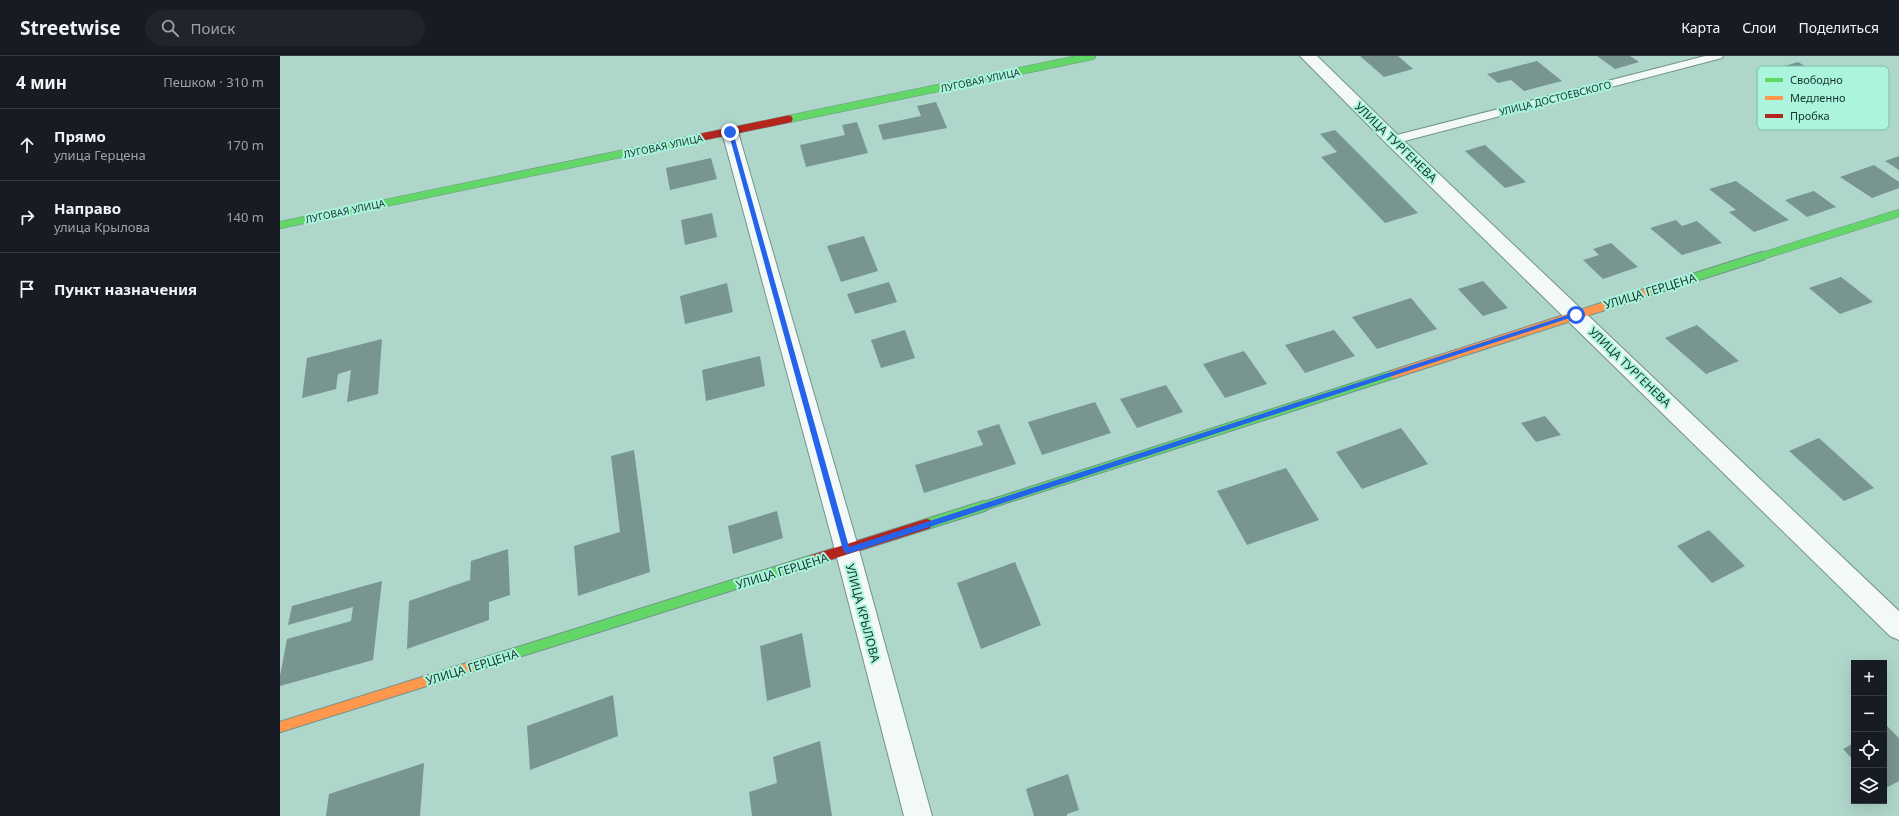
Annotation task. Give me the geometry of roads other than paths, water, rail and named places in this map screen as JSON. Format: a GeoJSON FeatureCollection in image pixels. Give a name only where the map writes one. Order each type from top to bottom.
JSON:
{"type":"FeatureCollection","features":[{"type":"Feature","properties":{"kind":"street","name":"ЛУГОВАЯ УЛИЦА"},"geometry":{"type":"LineString","coordinates":[[280,225],[1092,56]]}},
{"type":"Feature","properties":{"kind":"street","name":"УЛИЦА ТУРГЕНЕВА"},"geometry":{"type":"LineString","coordinates":[[1308,56],[1393,140],[1899,628]]}},
{"type":"Feature","properties":{"kind":"street","name":"УЛИЦА КРЫЛОВА"},"geometry":{"type":"LineString","coordinates":[[730,132],[847,550],[918,816]]}},
{"type":"Feature","properties":{"kind":"street","name":"УЛИЦА ГЕРЦЕНА"},"geometry":{"type":"LineString","coordinates":[[280,726],[847,550],[1576,315],[1899,213]]}},
{"type":"Feature","properties":{"kind":"lane","name":"УЛИЦА ДОСТОЕВСКОГО"},"geometry":{"type":"LineString","coordinates":[[1393,140],[1718,56]]}}]}
